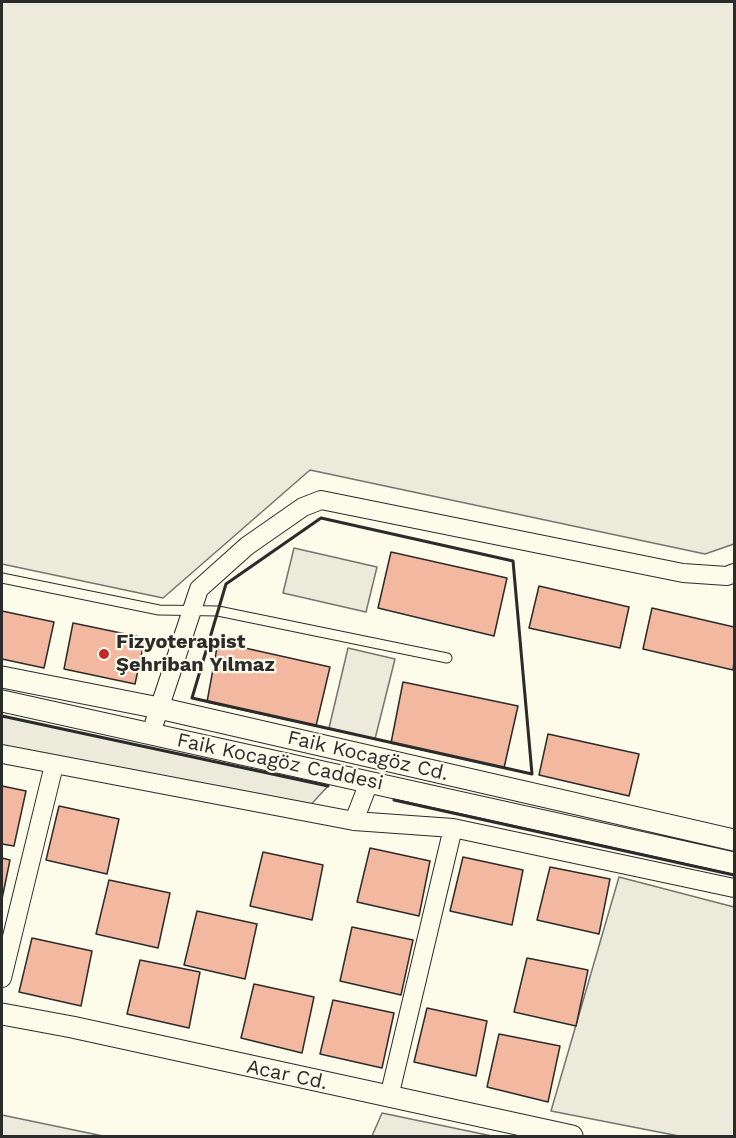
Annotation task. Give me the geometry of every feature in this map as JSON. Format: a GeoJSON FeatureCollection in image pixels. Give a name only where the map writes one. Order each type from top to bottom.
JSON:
{"type":"FeatureCollection","features":[{"type":"Feature","properties":{"kind":"street"},"geometry":{"type":"LineString","coordinates":[[151,734],[199,589],[247,546],[303,507],[321,500],[683,573],[727,576],[735,573]]}},
{"type":"Feature","properties":{"kind":"street","name":"Faik Kocagöz Cd."},"geometry":{"type":"LineString","coordinates":[[2,677],[159,708],[735,840]]}},
{"type":"Feature","properties":{"kind":"street","name":"Faik Kocagöz Caddesi"},"geometry":{"type":"LineString","coordinates":[[2,701],[735,863]]}},
{"type":"Feature","properties":{"kind":"street"},"geometry":{"type":"LineString","coordinates":[[2,754],[354,820],[453,828],[735,888]]}},
{"type":"Feature","properties":{"kind":"street"},"geometry":{"type":"LineString","coordinates":[[2,978],[54,765]]}},
{"type":"Feature","properties":{"kind":"street"},"geometry":{"type":"LineString","coordinates":[[354,820],[369,782]]}},
{"type":"Feature","properties":{"kind":"street"},"geometry":{"type":"LineString","coordinates":[[389,1097],[453,828]]}},
{"type":"Feature","properties":{"kind":"street","name":"Acar Cd."},"geometry":{"type":"LineString","coordinates":[[2,1014],[573,1137]]}},
{"type":"Feature","properties":{"kind":"lane"},"geometry":{"type":"LineString","coordinates":[[2,578],[159,610],[218,611],[447,658]]}},
{"type":"Feature","properties":{"kind":"shaded area"},"geometry":{"type":"Polygon","coordinates":[[[2,2],[734,2],[734,544],[705,554],[310,470],[163,598],[2,564],[2,2]]]}},
{"type":"Feature","properties":{"kind":"shaded area"},"geometry":{"type":"Polygon","coordinates":[[[294,548],[377,567],[366,612],[283,593],[294,548]]]}},
{"type":"Feature","properties":{"kind":"shaded area"},"geometry":{"type":"Polygon","coordinates":[[[348,648],[395,659],[375,739],[329,728],[348,648]]]}},
{"type":"Feature","properties":{"kind":"shaded area"},"geometry":{"type":"Polygon","coordinates":[[[2,716],[328,786],[305,811],[2,754],[2,716]]]}},
{"type":"Feature","properties":{"kind":"shaded area"},"geometry":{"type":"Polygon","coordinates":[[[619,877],[734,907],[734,1136],[679,1136],[551,1111],[619,877]]]}},
{"type":"Feature","properties":{"kind":"shaded area"},"geometry":{"type":"Polygon","coordinates":[[[382,1113],[492,1136],[372,1136],[382,1113]]]}},
{"type":"Feature","properties":{"kind":"shaded area"},"geometry":{"type":"Polygon","coordinates":[[[2,1115],[103,1136],[2,1136],[2,1115]]]}},
{"type":"Feature","properties":{"kind":"building"},"geometry":{"type":"Polygon","coordinates":[[[391,552],[507,578],[494,636],[378,608],[391,552]]]}},
{"type":"Feature","properties":{"kind":"building"},"geometry":{"type":"Polygon","coordinates":[[[539,586],[629,607],[620,648],[529,628],[539,586]]]}},
{"type":"Feature","properties":{"kind":"building"},"geometry":{"type":"Polygon","coordinates":[[[652,608],[734,627],[733,670],[643,649],[652,608]]]}},
{"type":"Feature","properties":{"kind":"building"},"geometry":{"type":"Polygon","coordinates":[[[2,611],[54,622],[44,668],[2,659],[2,611]]]}},
{"type":"Feature","properties":{"kind":"building","name":"Fizyoterapist Şehriban Yılmaz"},"geometry":{"type":"Polygon","coordinates":[[[73,623],[145,638],[135,684],[64,669],[73,623]]]}},
{"type":"Feature","properties":{"kind":"building"},"geometry":{"type":"Polygon","coordinates":[[[218,642],[330,667],[316,726],[207,702],[218,642]]]}},
{"type":"Feature","properties":{"kind":"building"},"geometry":{"type":"Polygon","coordinates":[[[403,682],[518,706],[504,768],[391,743],[403,682]]]}},
{"type":"Feature","properties":{"kind":"building"},"geometry":{"type":"Polygon","coordinates":[[[548,734],[639,754],[629,796],[539,775],[548,734]]]}},
{"type":"Feature","properties":{"kind":"building"},"geometry":{"type":"Polygon","coordinates":[[[2,786],[26,791],[14,846],[2,844],[2,786]]]}},
{"type":"Feature","properties":{"kind":"building"},"geometry":{"type":"Polygon","coordinates":[[[59,806],[119,819],[107,874],[46,860],[59,806]]]}},
{"type":"Feature","properties":{"kind":"building"},"geometry":{"type":"Polygon","coordinates":[[[370,848],[430,861],[419,916],[357,902],[370,848]]]}},
{"type":"Feature","properties":{"kind":"building"},"geometry":{"type":"Polygon","coordinates":[[[263,852],[323,865],[312,920],[250,906],[263,852]]]}},
{"type":"Feature","properties":{"kind":"building"},"geometry":{"type":"Polygon","coordinates":[[[463,857],[523,870],[512,925],[450,911],[463,857]]]}},
{"type":"Feature","properties":{"kind":"building"},"geometry":{"type":"Polygon","coordinates":[[[2,858],[10,860],[2,899],[2,858]]]}},
{"type":"Feature","properties":{"kind":"building"},"geometry":{"type":"Polygon","coordinates":[[[550,867],[610,879],[599,934],[537,920],[550,867]]]}},
{"type":"Feature","properties":{"kind":"building"},"geometry":{"type":"Polygon","coordinates":[[[109,880],[170,893],[158,948],[96,934],[109,880]]]}},
{"type":"Feature","properties":{"kind":"building"},"geometry":{"type":"Polygon","coordinates":[[[197,911],[257,924],[245,979],[184,965],[197,911]]]}},
{"type":"Feature","properties":{"kind":"building"},"geometry":{"type":"Polygon","coordinates":[[[352,927],[413,940],[401,995],[340,981],[352,927]]]}},
{"type":"Feature","properties":{"kind":"building"},"geometry":{"type":"Polygon","coordinates":[[[32,938],[92,951],[81,1006],[19,992],[32,938]]]}},
{"type":"Feature","properties":{"kind":"building"},"geometry":{"type":"Polygon","coordinates":[[[527,958],[588,970],[576,1026],[514,1012],[527,958]]]}},
{"type":"Feature","properties":{"kind":"building"},"geometry":{"type":"Polygon","coordinates":[[[140,960],[200,972],[189,1028],[127,1014],[140,960]]]}},
{"type":"Feature","properties":{"kind":"building"},"geometry":{"type":"Polygon","coordinates":[[[254,984],[314,997],[302,1053],[241,1038],[254,984]]]}},
{"type":"Feature","properties":{"kind":"building"},"geometry":{"type":"Polygon","coordinates":[[[333,1000],[394,1013],[382,1068],[320,1054],[333,1000]]]}},
{"type":"Feature","properties":{"kind":"building"},"geometry":{"type":"Polygon","coordinates":[[[427,1008],[487,1021],[476,1076],[414,1062],[427,1008]]]}},
{"type":"Feature","properties":{"kind":"building"},"geometry":{"type":"Polygon","coordinates":[[[499,1034],[560,1046],[548,1102],[487,1087],[499,1034]]]}},
{"type":"Feature","properties":{"kind":"wall"},"geometry":{"type":"LineString","coordinates":[[321,518],[513,561],[532,774],[192,698],[226,584],[321,518]]}},
{"type":"Feature","properties":{"kind":"wall"},"geometry":{"type":"LineString","coordinates":[[2,716],[328,786]]}},
{"type":"Feature","properties":{"kind":"wall"},"geometry":{"type":"LineString","coordinates":[[394,800],[734,875]]}},
{"type":"Feature","properties":{"kind":"place","name":"Fizyoterapist Şehriban Yılmaz"},"geometry":{"type":"Point","coordinates":[104,654]}}]}
